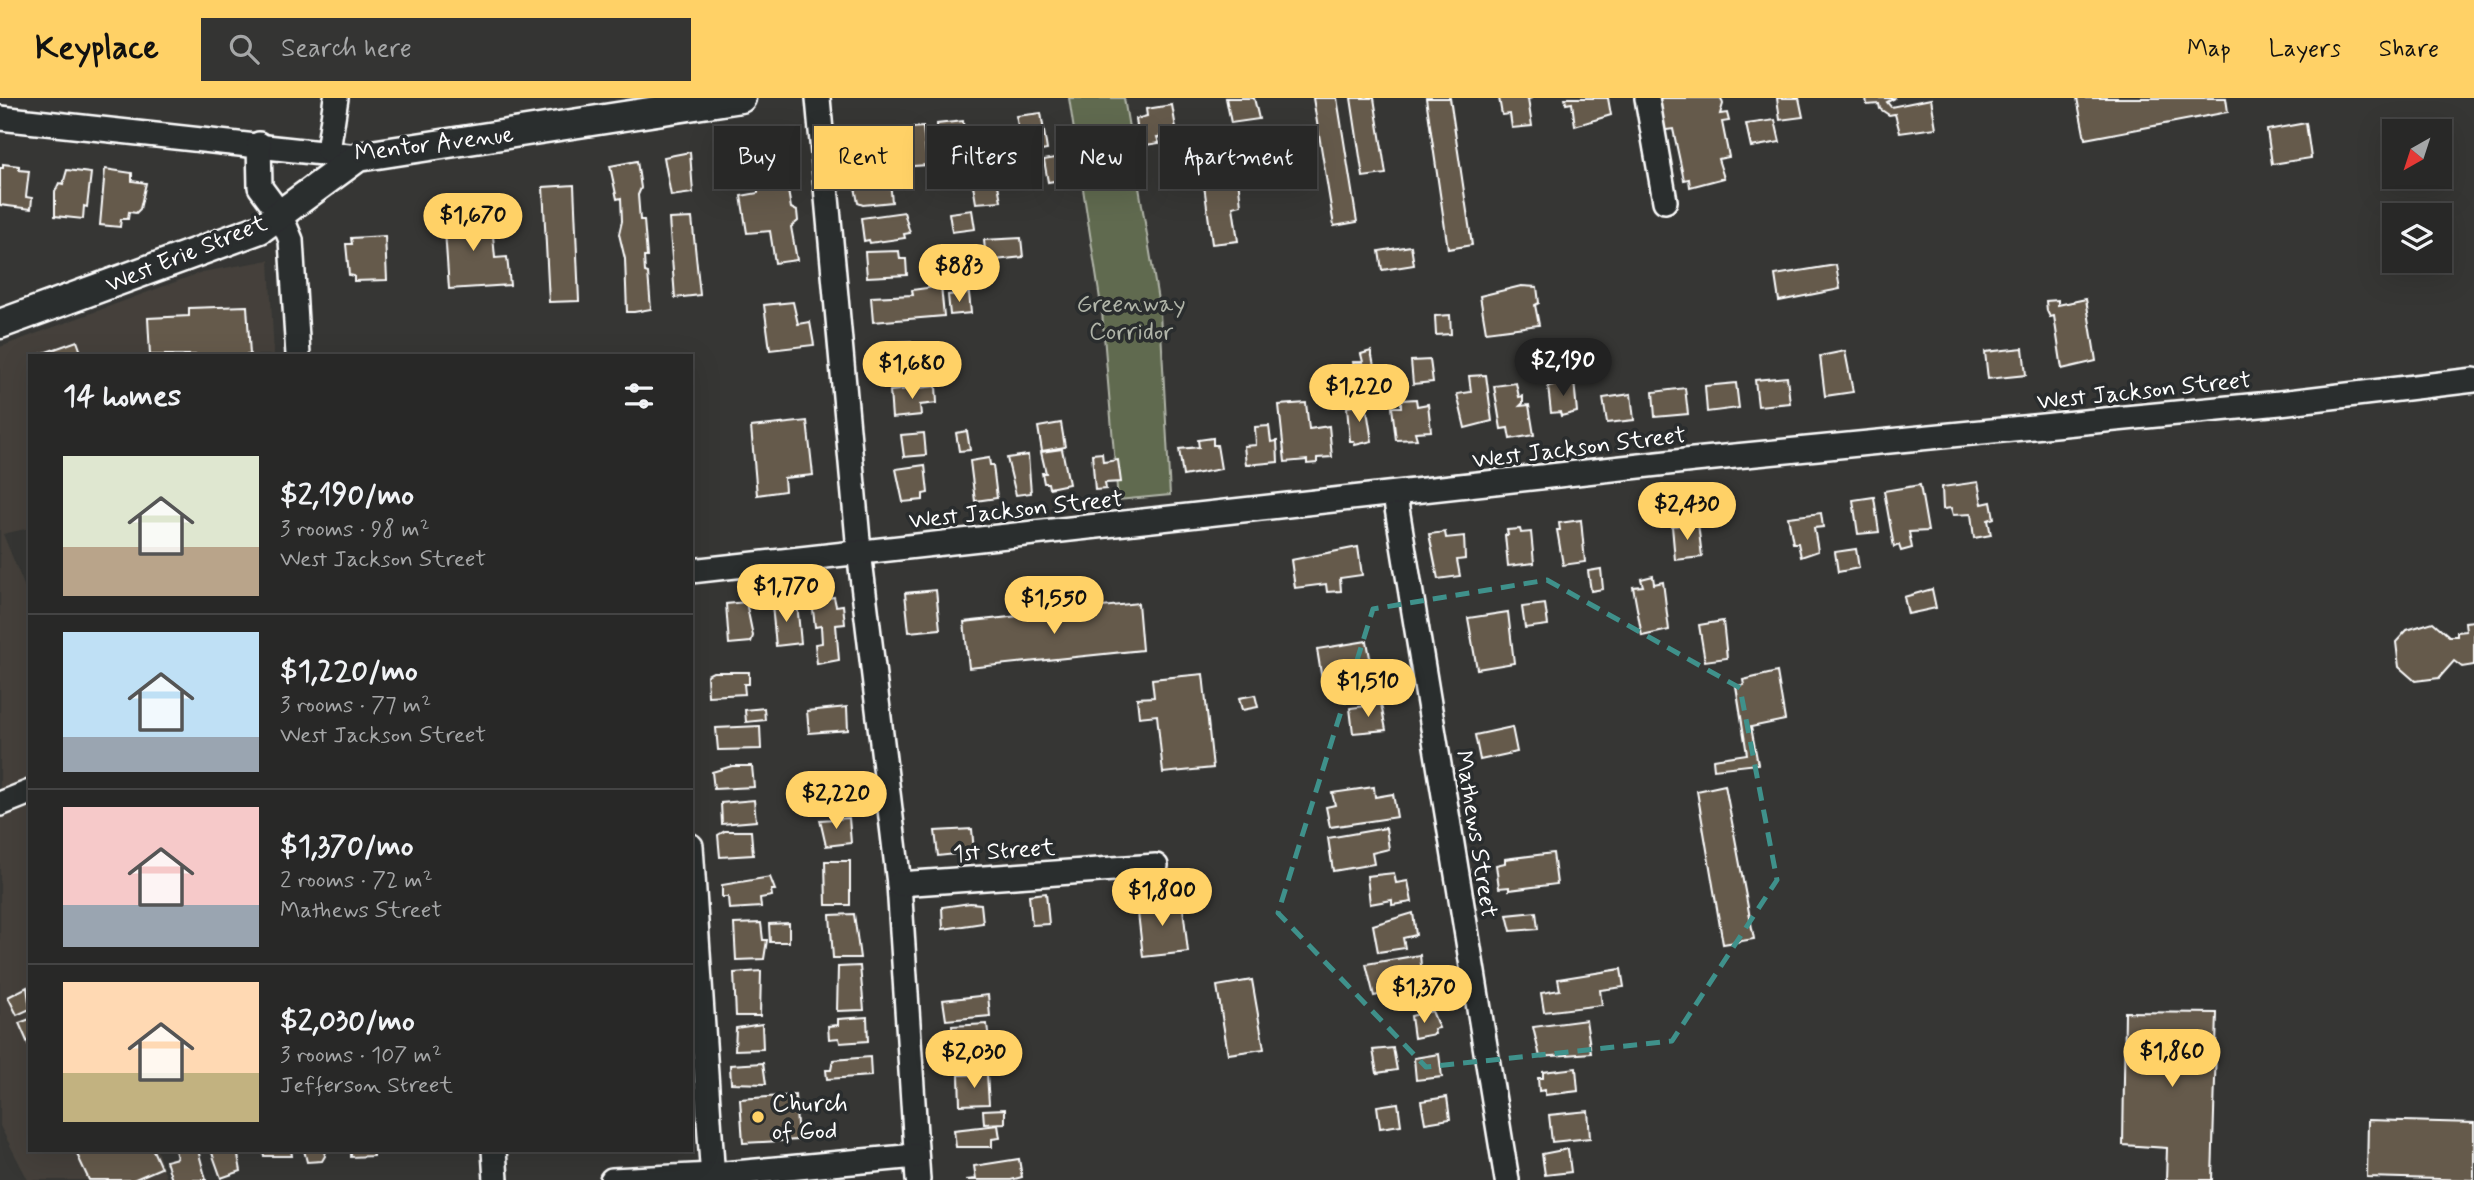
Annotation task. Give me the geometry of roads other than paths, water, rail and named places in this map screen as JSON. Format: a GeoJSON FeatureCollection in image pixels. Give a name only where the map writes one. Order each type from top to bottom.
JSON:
{"type":"FeatureCollection","features":[{"type":"Feature","properties":{"kind":"main road","name":"Mentor Avenue"},"geometry":{"type":"LineString","coordinates":[[358,157],[735,99]]}},
{"type":"Feature","properties":{"kind":"main road","name":"West Erie Street"},"geometry":{"type":"LineString","coordinates":[[0,324],[260,229],[358,157]]}},
{"type":"Feature","properties":{"kind":"street"},"geometry":{"type":"LineString","coordinates":[[328,151],[336,98]]}},
{"type":"Feature","properties":{"kind":"street"},"geometry":{"type":"LineString","coordinates":[[818,98],[859,551],[899,884],[918,1180]]}},
{"type":"Feature","properties":{"kind":"street"},"geometry":{"type":"LineString","coordinates":[[1647,98],[1665,201]]}},
{"type":"Feature","properties":{"kind":"street","name":"Mentor Avenue"},"geometry":{"type":"LineString","coordinates":[[0,118],[328,151],[358,157]]}},
{"type":"Feature","properties":{"kind":"street"},"geometry":{"type":"LineString","coordinates":[[259,144],[260,187],[280,214],[290,240],[298,354]]}},
{"type":"Feature","properties":{"kind":"street","name":"West Jackson Street"},"geometry":{"type":"LineString","coordinates":[[693,571],[1395,496],[1694,460],[2280,403],[2474,380]]}},
{"type":"Feature","properties":{"kind":"street","name":"Mathews Street"},"geometry":{"type":"LineString","coordinates":[[1395,496],[1507,1180]]}},
{"type":"Feature","properties":{"kind":"street"},"geometry":{"type":"LineString","coordinates":[[0,804],[28,793]]}},
{"type":"Feature","properties":{"kind":"street","name":"1st Street"},"geometry":{"type":"LineString","coordinates":[[899,884],[1156,866]]}},
{"type":"Feature","properties":{"kind":"street"},"geometry":{"type":"LineString","coordinates":[[693,876],[713,1177]]}},
{"type":"Feature","properties":{"kind":"street"},"geometry":{"type":"LineString","coordinates":[[494,1152],[496,1180]]}},
{"type":"Feature","properties":{"kind":"street"},"geometry":{"type":"LineString","coordinates":[[612,1180],[713,1177],[915,1156]]}},
{"type":"Feature","properties":{"kind":"place","name":"Church of God"},"geometry":{"type":"Point","coordinates":[758,1117]}},
{"type":"Feature","properties":{"kind":"park label","name":"Greenway Corridor"},"geometry":{"type":"Point","coordinates":[1131,317]}}]}
